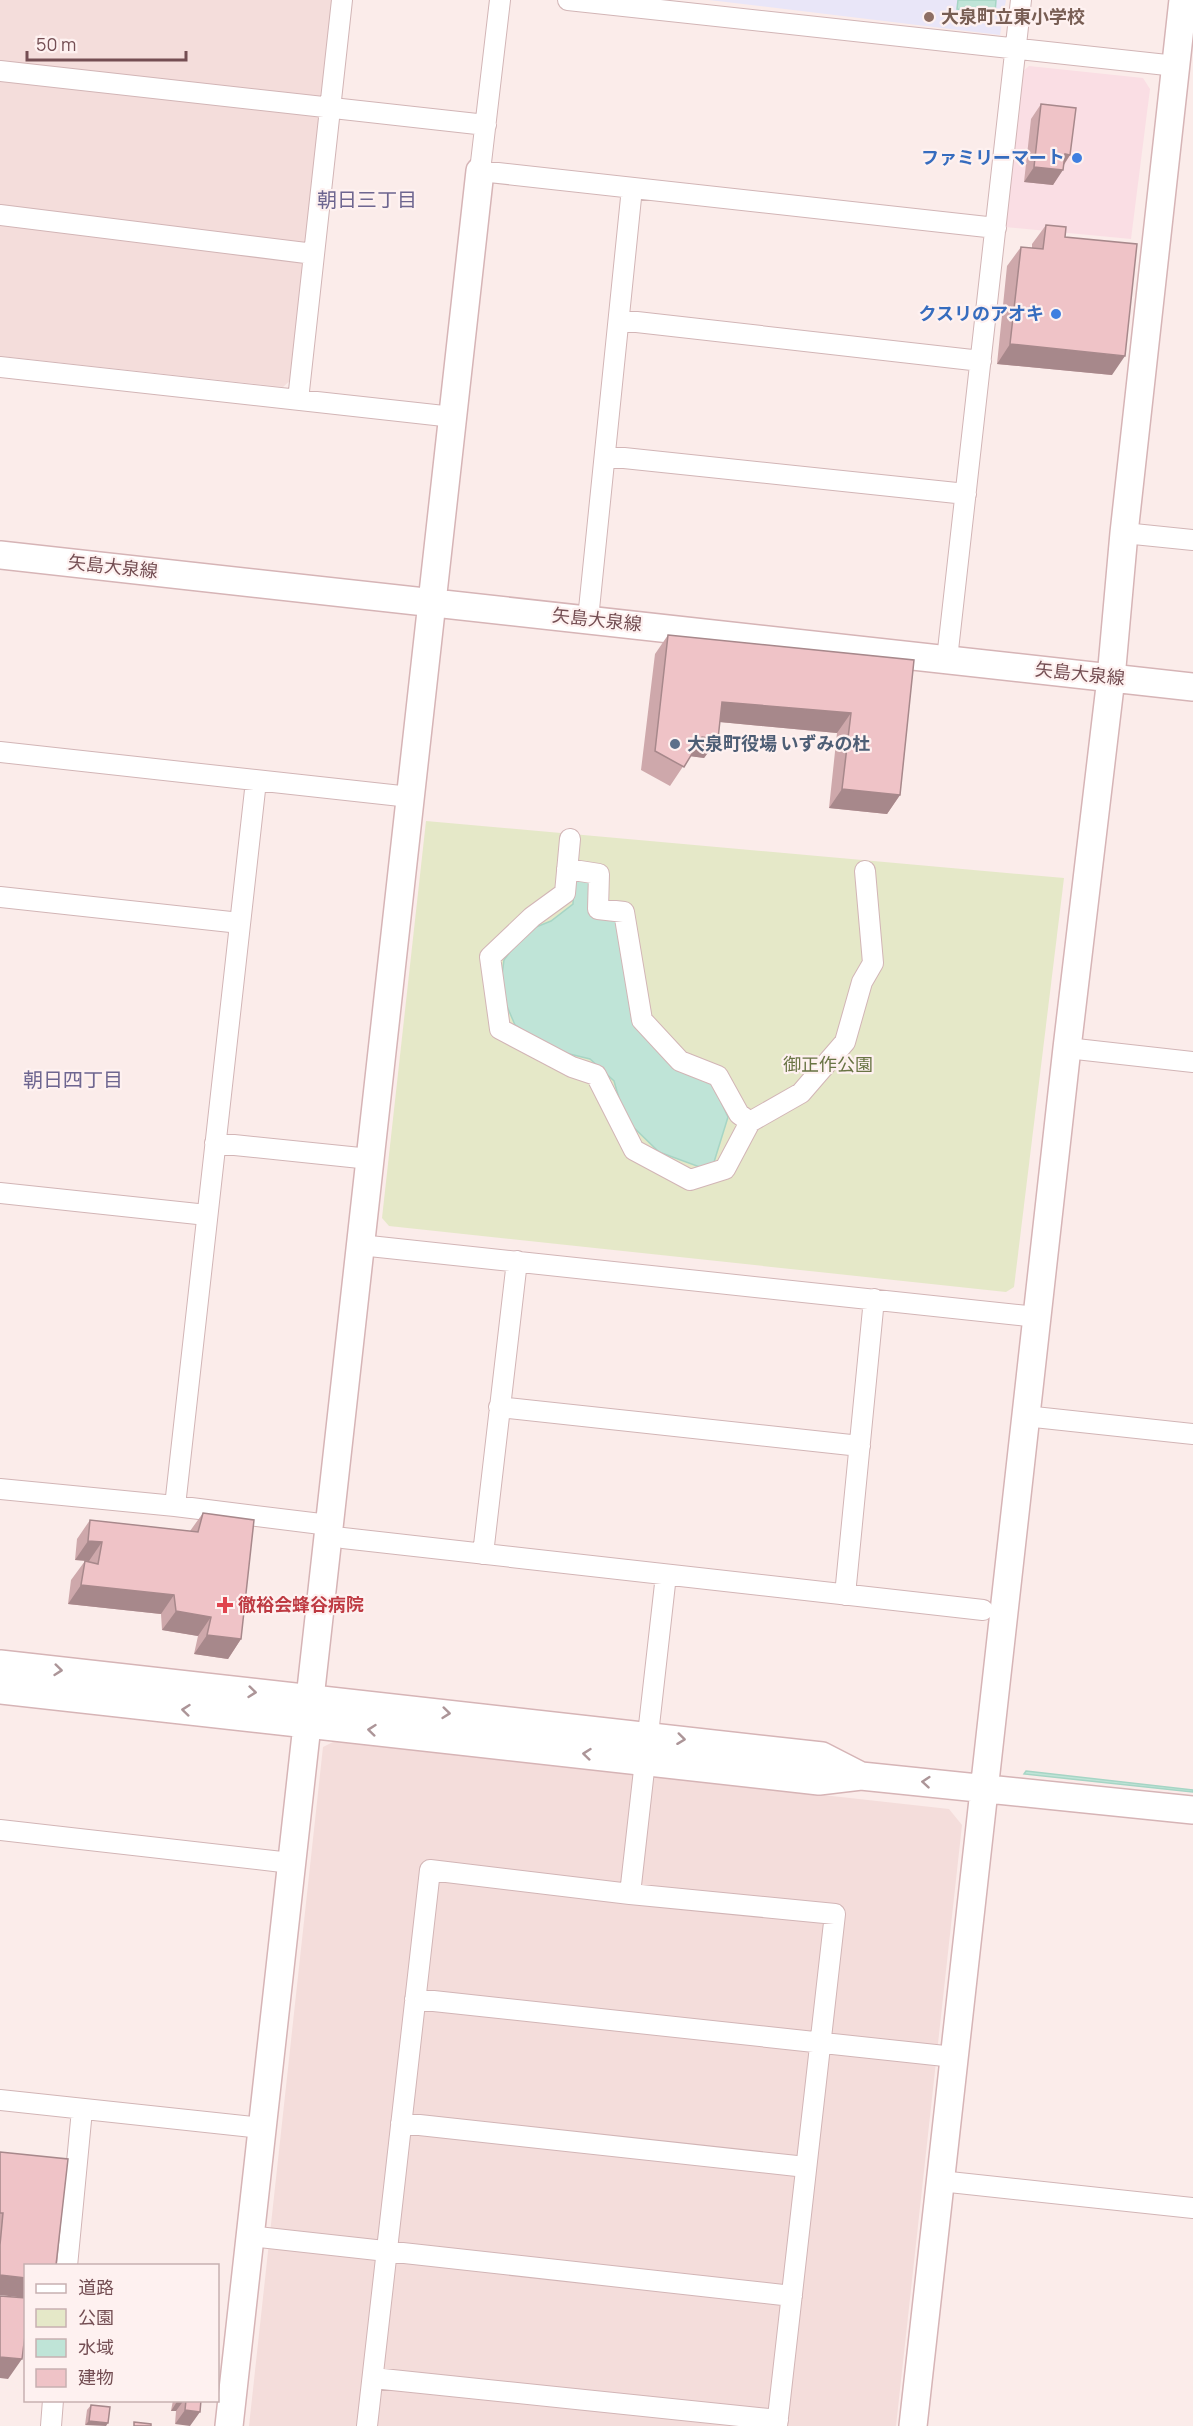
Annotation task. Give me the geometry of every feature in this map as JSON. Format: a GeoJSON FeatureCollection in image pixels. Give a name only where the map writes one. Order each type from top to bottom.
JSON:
{"type":"FeatureCollection","features":[{"type":"Feature","properties":{"kind":"street"},"geometry":{"type":"LineString","coordinates":[[298,399],[342,0]]}},
{"type":"Feature","properties":{"kind":"street"},"geometry":{"type":"LineString","coordinates":[[229,2426],[308,1711],[336,1532],[360,1245],[500,0]]}},
{"type":"Feature","properties":{"kind":"street"},"geometry":{"type":"LineString","coordinates":[[568,0],[1176,66]]}},
{"type":"Feature","properties":{"kind":"street"},"geometry":{"type":"LineString","coordinates":[[947,659],[1022,0]]}},
{"type":"Feature","properties":{"kind":"street"},"geometry":{"type":"LineString","coordinates":[[913,2426],[1025,1416],[1111,678],[1124,533],[1183,0]]}},
{"type":"Feature","properties":{"kind":"street"},"geometry":{"type":"LineString","coordinates":[[0,71],[486,125]]}},
{"type":"Feature","properties":{"kind":"street"},"geometry":{"type":"LineString","coordinates":[[480,171],[996,228]]}},
{"type":"Feature","properties":{"kind":"street"},"geometry":{"type":"LineString","coordinates":[[588,619],[632,188]]}},
{"type":"Feature","properties":{"kind":"street"},"geometry":{"type":"LineString","coordinates":[[0,215],[314,254]]}},
{"type":"Feature","properties":{"kind":"street"},"geometry":{"type":"LineString","coordinates":[[619,320],[981,361]]}},
{"type":"Feature","properties":{"kind":"street"},"geometry":{"type":"LineString","coordinates":[[0,367],[453,417]]}},
{"type":"Feature","properties":{"kind":"street"},"geometry":{"type":"LineString","coordinates":[[605,456],[966,495]]}},
{"type":"Feature","properties":{"kind":"street"},"geometry":{"type":"LineString","coordinates":[[1124,533],[1193,540]]}},
{"type":"Feature","properties":{"kind":"street","name":"矢島大泉線"},"geometry":{"type":"LineString","coordinates":[[0,555],[1193,687]]}},
{"type":"Feature","properties":{"kind":"street"},"geometry":{"type":"LineString","coordinates":[[0,752],[410,797]]}},
{"type":"Feature","properties":{"kind":"street"},"geometry":{"type":"LineString","coordinates":[[175,1506],[256,781]]}},
{"type":"Feature","properties":{"kind":"street"},"geometry":{"type":"LineString","coordinates":[[570,839],[566,893],[532,917],[490,957],[500,1029],[572,1066],[596,1075],[634,1150],[690,1180],[725,1169],[750,1122],[801,1093],[845,1041],[862,982],[873,963],[865,871]]}},
{"type":"Feature","properties":{"kind":"street"},"geometry":{"type":"LineString","coordinates":[[567,869],[599,874],[598,909],[624,912],[642,1020],[680,1061],[718,1076],[739,1114],[750,1122]]}},
{"type":"Feature","properties":{"kind":"street"},"geometry":{"type":"LineString","coordinates":[[0,897],[240,923]]}},
{"type":"Feature","properties":{"kind":"street"},"geometry":{"type":"LineString","coordinates":[[1067,1048],[1193,1062]]}},
{"type":"Feature","properties":{"kind":"street"},"geometry":{"type":"LineString","coordinates":[[215,1143],[370,1159]]}},
{"type":"Feature","properties":{"kind":"street"},"geometry":{"type":"LineString","coordinates":[[0,1193],[207,1215]]}},
{"type":"Feature","properties":{"kind":"street"},"geometry":{"type":"LineString","coordinates":[[360,1245],[1037,1317]]}},
{"type":"Feature","properties":{"kind":"street"},"geometry":{"type":"LineString","coordinates":[[483,1554],[517,1261]]}},
{"type":"Feature","properties":{"kind":"street"},"geometry":{"type":"LineString","coordinates":[[845,1595],[874,1299]]}},
{"type":"Feature","properties":{"kind":"street"},"geometry":{"type":"LineString","coordinates":[[499,1407],[860,1446]]}},
{"type":"Feature","properties":{"kind":"street"},"geometry":{"type":"LineString","coordinates":[[1025,1416],[1193,1434]]}},
{"type":"Feature","properties":{"kind":"street"},"geometry":{"type":"LineString","coordinates":[[0,1489],[175,1506],[483,1554],[983,1610]]}},
{"type":"Feature","properties":{"kind":"street"},"geometry":{"type":"LineString","coordinates":[[630,1894],[666,1575]]}},
{"type":"Feature","properties":{"kind":"street"},"geometry":{"type":"LineString","coordinates":[[0,1664],[308,1711]]}},
{"type":"Feature","properties":{"kind":"street"},"geometry":{"type":"LineString","coordinates":[[0,1690],[308,1711],[646,1748],[819,1781],[861,1776],[1193,1810]]}},
{"type":"Feature","properties":{"kind":"street"},"geometry":{"type":"LineString","coordinates":[[0,1830],[291,1863]]}},
{"type":"Feature","properties":{"kind":"street"},"geometry":{"type":"LineString","coordinates":[[367,2426],[429,1869],[630,1894],[835,1914],[777,2423],[373,2378]]}},
{"type":"Feature","properties":{"kind":"street"},"geometry":{"type":"LineString","coordinates":[[415,1999],[954,2057]]}},
{"type":"Feature","properties":{"kind":"street"},"geometry":{"type":"LineString","coordinates":[[0,2100],[262,2128]]}},
{"type":"Feature","properties":{"kind":"street"},"geometry":{"type":"LineString","coordinates":[[67,2264],[82,2110]]}},
{"type":"Feature","properties":{"kind":"street"},"geometry":{"type":"LineString","coordinates":[[401,2123],[806,2167]]}},
{"type":"Feature","properties":{"kind":"street"},"geometry":{"type":"LineString","coordinates":[[940,2181],[1193,2208]]}},
{"type":"Feature","properties":{"kind":"street"},"geometry":{"type":"LineString","coordinates":[[250,2236],[792,2296]]}},
{"type":"Feature","properties":{"kind":"street"},"geometry":{"type":"LineString","coordinates":[[51,2426],[53,2402]]}},
{"type":"Feature","properties":{"kind":"shaded area"},"geometry":{"type":"Polygon","coordinates":[[[0,0],[334,0],[292,379],[283,387],[0,356],[0,0]]]}},
{"type":"Feature","properties":{"kind":"shaded area","name":"大泉町立東小学校"},"geometry":{"type":"Polygon","coordinates":[[[709,0],[1006,0],[1000,35],[709,0]]]}},
{"type":"Feature","properties":{"kind":"shaded area","name":"ファミリーマート"},"geometry":{"type":"Polygon","coordinates":[[[1029,66],[1143,78],[1150,89],[1131,239],[1005,227],[1021,73],[1029,66]]]}},
{"type":"Feature","properties":{"kind":"shaded area"},"geometry":{"type":"Polygon","coordinates":[[[335,1741],[949,1809],[962,1825],[896,2426],[249,2426],[323,1747],[335,1741]]]}},
{"type":"Feature","properties":{"kind":"green space","name":"御正作公園"},"geometry":{"type":"Polygon","coordinates":[[[426,821],[1064,878],[1014,1287],[1006,1292],[389,1226],[382,1218],[426,821]]]}},
{"type":"Feature","properties":{"kind":"water"},"geometry":{"type":"Polygon","coordinates":[[[958,0],[996,0],[995,13],[957,9],[958,0]]]}},
{"type":"Feature","properties":{"kind":"water"},"geometry":{"type":"Polygon","coordinates":[[[574,880],[596,882],[595,910],[622,916],[634,1023],[712,1082],[728,1117],[714,1162],[705,1169],[659,1152],[625,1119],[614,1081],[590,1059],[553,1050],[515,1025],[500,990],[504,960],[526,931],[551,921],[573,904],[574,880]]]}},
{"type":"Feature","properties":{"kind":"water"},"geometry":{"type":"Polygon","coordinates":[[[1026,1771],[1193,1790],[1193,1792],[1024,1774],[1026,1771]]]}},
{"type":"Feature","properties":{"kind":"building"},"geometry":{"type":"Polygon","coordinates":[[[1041,104],[1076,108],[1070,155],[1065,154],[1063,170],[1034,167],[1041,104]]]}},
{"type":"Feature","properties":{"kind":"building"},"geometry":{"type":"Polygon","coordinates":[[[1046,225],[1066,227],[1065,237],[1137,244],[1125,356],[1010,344],[1021,247],[1043,249],[1046,225]]]}},
{"type":"Feature","properties":{"kind":"building","name":"大泉町役場 いずみの杜"},"geometry":{"type":"Polygon","coordinates":[[[668,635],[914,660],[900,795],[842,789],[851,713],[722,702],[718,739],[702,737],[684,767],[655,751],[668,635]]]}},
{"type":"Feature","properties":{"kind":"building"},"geometry":{"type":"Polygon","coordinates":[[[203,1513],[254,1520],[241,1639],[207,1635],[211,1617],[176,1611],[174,1595],[81,1585],[85,1561],[98,1564],[102,1542],[88,1541],[90,1520],[198,1532],[203,1513]]]}},
{"type":"Feature","properties":{"kind":"building"},"geometry":{"type":"Polygon","coordinates":[[[0,2152],[68,2159],[56,2264],[24,2264],[24,2278],[0,2275],[3,2213],[0,2213],[0,2152]]]}},
{"type":"Feature","properties":{"kind":"building"},"geometry":{"type":"Polygon","coordinates":[[[0,2296],[24,2298],[22,2359],[0,2357],[0,2296]]]}},
{"type":"Feature","properties":{"kind":"building"},"geometry":{"type":"Polygon","coordinates":[[[186,2402],[201,2402],[200,2412],[185,2410],[186,2402]]]}},
{"type":"Feature","properties":{"kind":"building"},"geometry":{"type":"Polygon","coordinates":[[[91,2405],[110,2407],[108,2423],[89,2421],[91,2405]]]}},
{"type":"Feature","properties":{"kind":"building"},"geometry":{"type":"Polygon","coordinates":[[[134,2422],[151,2424],[151,2426],[134,2426],[134,2422]]]}},
{"type":"Feature","properties":{"kind":"place","name":"大泉町立東小学校"},"geometry":{"type":"Point","coordinates":[929,17]}},
{"type":"Feature","properties":{"kind":"place","name":"ファミリーマート"},"geometry":{"type":"Point","coordinates":[1077,158]}},
{"type":"Feature","properties":{"kind":"place","name":"クスリのアオキ"},"geometry":{"type":"Point","coordinates":[1056,314]}},
{"type":"Feature","properties":{"kind":"place","name":"大泉町役場 いずみの杜"},"geometry":{"type":"Point","coordinates":[675,744]}},
{"type":"Feature","properties":{"kind":"place","name":"徹裕会蜂谷病院"},"geometry":{"type":"Point","coordinates":[225,1605]}},
{"type":"Feature","properties":{"kind":"district","name":"朝日三丁目"},"geometry":{"type":"Point","coordinates":[367,200]}},
{"type":"Feature","properties":{"kind":"district","name":"朝日四丁目"},"geometry":{"type":"Point","coordinates":[73,1080]}}]}
